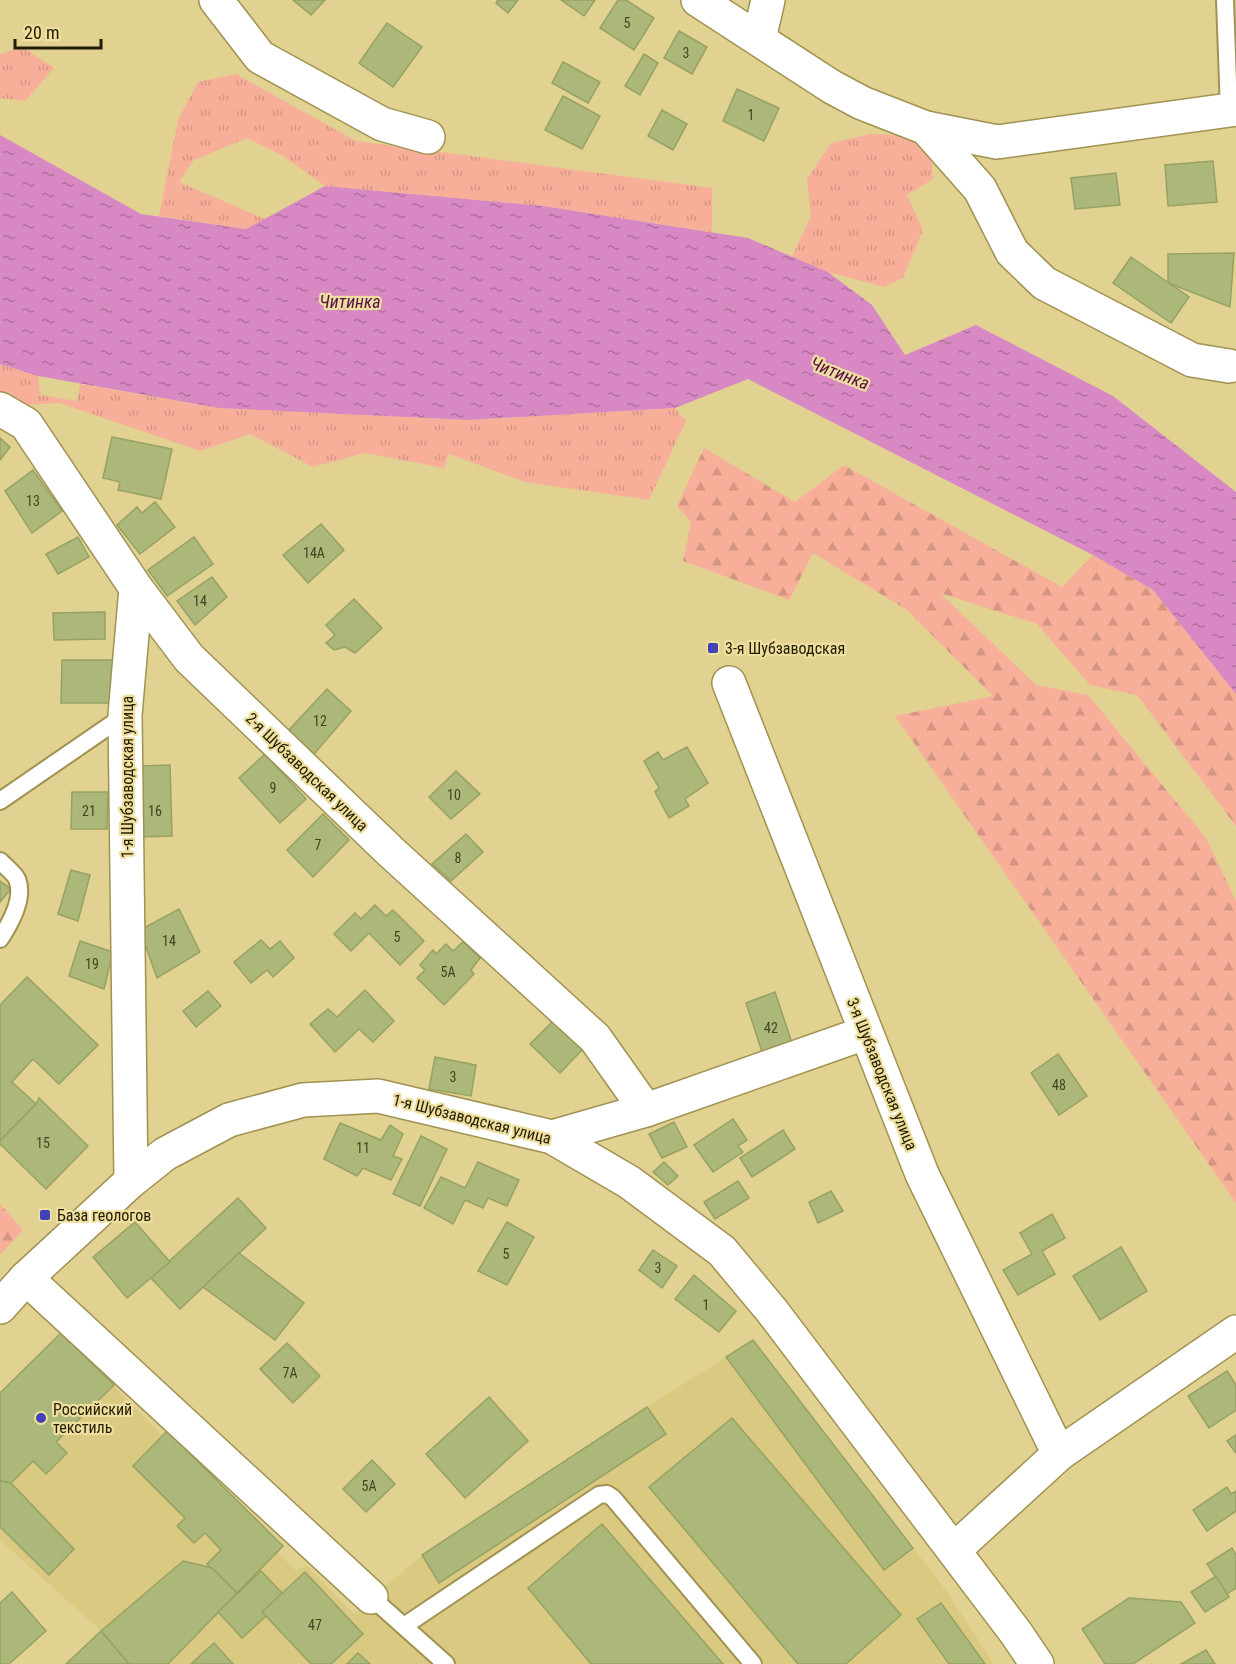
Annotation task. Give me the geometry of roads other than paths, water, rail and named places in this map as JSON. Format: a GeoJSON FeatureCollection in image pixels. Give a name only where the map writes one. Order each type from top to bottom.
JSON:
{"type":"FeatureCollection","features":[{"type":"Feature","properties":{"kind":"street"},"geometry":{"type":"LineString","coordinates":[[216,0],[260,57],[382,124],[428,137]]}},
{"type":"Feature","properties":{"kind":"street"},"geometry":{"type":"LineString","coordinates":[[698,0],[832,87],[862,103],[926,128],[997,142],[1233,109]]}},
{"type":"Feature","properties":{"kind":"street"},"geometry":{"type":"LineString","coordinates":[[759,39],[768,0]]}},
{"type":"Feature","properties":{"kind":"street"},"geometry":{"type":"LineString","coordinates":[[926,128],[980,189],[1012,252],[1044,283],[1192,360],[1234,366]]}},
{"type":"Feature","properties":{"kind":"street","name":"2-я Шубзаводская улица"},"geometry":{"type":"LineString","coordinates":[[0,409],[26,424],[136,588],[189,658],[391,852],[595,1038],[646,1110]]}},
{"type":"Feature","properties":{"kind":"street","name":"1-я Шубзаводская улица"},"geometry":{"type":"LineString","coordinates":[[130,1181],[125,715],[136,588]]}},
{"type":"Feature","properties":{"kind":"street","name":"3-я Шубзаводская улица"},"geometry":{"type":"LineString","coordinates":[[729,683],[922,1174],[1059,1454]]}},
{"type":"Feature","properties":{"kind":"street"},"geometry":{"type":"LineString","coordinates":[[552,1137],[646,1110],[865,1033]]}},
{"type":"Feature","properties":{"kind":"street","name":"1-я Шубзаводская улица"},"geometry":{"type":"LineString","coordinates":[[0,1307],[26,1278],[130,1181],[165,1154],[229,1120],[303,1100],[378,1096],[552,1137],[629,1182],[722,1251],[772,1311],[954,1550]]}},
{"type":"Feature","properties":{"kind":"street"},"geometry":{"type":"LineString","coordinates":[[26,1278],[371,1597]]}},
{"type":"Feature","properties":{"kind":"street"},"geometry":{"type":"LineString","coordinates":[[1036,1664],[1016,1633],[954,1550],[1059,1454],[1236,1332]]}},
{"type":"Feature","properties":{"kind":"lane"},"geometry":{"type":"LineString","coordinates":[[1226,0],[1233,109]]}},
{"type":"Feature","properties":{"kind":"lane"},"geometry":{"type":"LineString","coordinates":[[0,801],[125,715]]}},
{"type":"Feature","properties":{"kind":"lane"},"geometry":{"type":"LineString","coordinates":[[0,861],[17,880],[18,900],[10,924],[0,939]]}},
{"type":"Feature","properties":{"kind":"lane"},"geometry":{"type":"LineString","coordinates":[[404,1626],[599,1495],[607,1494],[613,1498],[753,1664]]}},
{"type":"Feature","properties":{"kind":"lane"},"geometry":{"type":"LineString","coordinates":[[371,1597],[446,1664]]}},
{"type":"Feature","properties":{"kind":"water","name":"Читинка"},"geometry":{"type":"Polygon","coordinates":[[[0,135],[141,214],[246,229],[325,186],[543,206],[748,238],[828,272],[872,305],[905,355],[976,325],[1113,396],[1236,492],[1236,694],[1153,590],[1093,555],[748,379],[675,408],[468,420],[219,408],[38,376],[0,364],[0,135]]]}},
{"type":"Feature","properties":{"kind":"place","name":"3-я Шубзаводская"},"geometry":{"type":"Point","coordinates":[713,648]}},
{"type":"Feature","properties":{"kind":"place","name":"База геологов"},"geometry":{"type":"Point","coordinates":[45,1215]}},
{"type":"Feature","properties":{"kind":"place","name":"Российский текстиль"},"geometry":{"type":"Point","coordinates":[41,1418]}}]}
